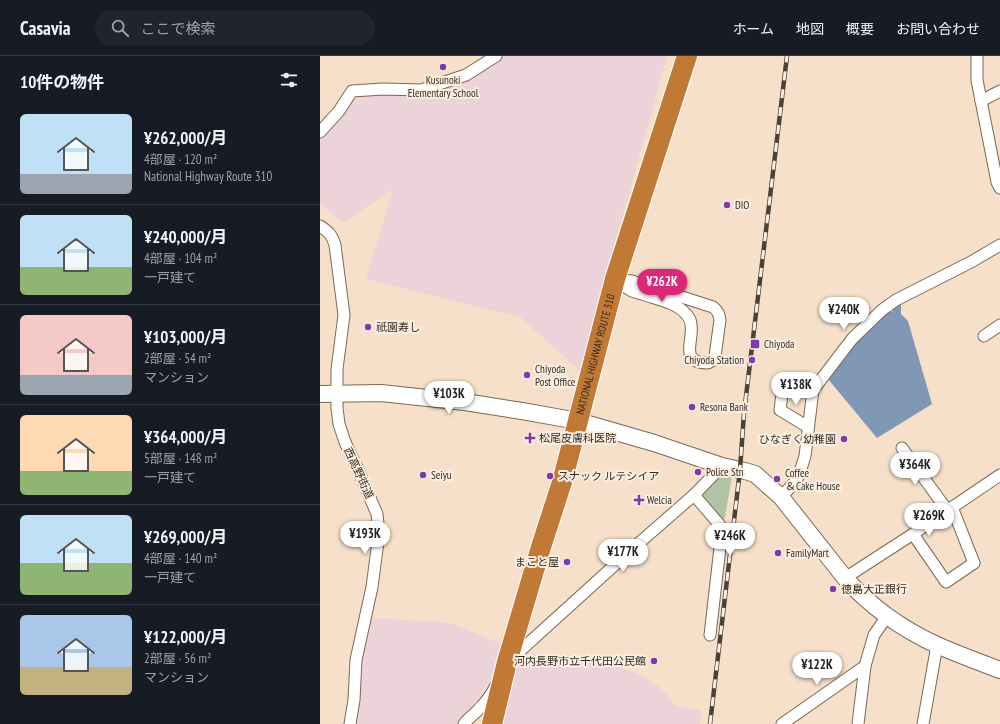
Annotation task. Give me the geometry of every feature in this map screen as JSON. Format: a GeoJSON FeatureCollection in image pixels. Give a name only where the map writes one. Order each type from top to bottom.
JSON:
{"type":"FeatureCollection","features":[{"type":"Feature","properties":{"kind":"highway","name":"NATIONAL HIGHWAY ROUTE 310"},"geometry":{"type":"LineString","coordinates":[[492,724],[507,662],[562,482],[615,279],[687,56]]}},
{"type":"Feature","properties":{"kind":"street"},"geometry":{"type":"LineString","coordinates":[[320,132],[340,111],[352,91],[383,89],[421,90],[466,75],[496,56]]}},
{"type":"Feature","properties":{"kind":"street"},"geometry":{"type":"LineString","coordinates":[[977,56],[977,80],[999,184]]}},
{"type":"Feature","properties":{"kind":"street"},"geometry":{"type":"LineString","coordinates":[[981,101],[1000,91]]}},
{"type":"Feature","properties":{"kind":"street","name":"西高野街道"},"geometry":{"type":"LineString","coordinates":[[320,226],[333,237],[344,315],[337,369],[336,408],[339,424],[345,442],[377,514],[379,534],[372,587],[356,660],[354,700],[350,724]]}},
{"type":"Feature","properties":{"kind":"street"},"geometry":{"type":"LineString","coordinates":[[780,497],[796,481],[798,476],[804,456],[813,390],[852,339],[882,310],[896,300],[971,262],[1000,244]]}},
{"type":"Feature","properties":{"kind":"street"},"geometry":{"type":"LineString","coordinates":[[615,279],[632,281],[712,307],[717,310],[720,314],[720,320],[715,356],[713,360],[707,363],[699,362],[690,355],[689,350],[692,325],[690,319],[681,309],[667,302],[630,290],[615,279]]}},
{"type":"Feature","properties":{"kind":"street"},"geometry":{"type":"LineString","coordinates":[[984,336],[1000,325]]}},
{"type":"Feature","properties":{"kind":"street"},"geometry":{"type":"LineString","coordinates":[[808,427],[780,410],[783,386],[813,390]]}},
{"type":"Feature","properties":{"kind":"street"},"geometry":{"type":"LineString","coordinates":[[320,394],[381,393],[465,402],[578,420],[654,443],[722,466],[755,474],[780,497],[856,590],[887,616],[914,634],[937,645],[1000,670]]}},
{"type":"Feature","properties":{"kind":"street"},"geometry":{"type":"LineString","coordinates":[[902,448],[950,509],[974,564],[946,582],[913,534]]}},
{"type":"Feature","properties":{"kind":"street"},"geometry":{"type":"LineString","coordinates":[[464,724],[478,711],[491,695],[507,662],[694,495],[722,466]]}},
{"type":"Feature","properties":{"kind":"street"},"geometry":{"type":"LineString","coordinates":[[845,578],[1000,475]]}},
{"type":"Feature","properties":{"kind":"street"},"geometry":{"type":"LineString","coordinates":[[694,495],[719,524],[722,530],[710,635]]}},
{"type":"Feature","properties":{"kind":"street"},"geometry":{"type":"LineString","coordinates":[[858,724],[865,666],[874,635],[887,616]]}},
{"type":"Feature","properties":{"kind":"street"},"geometry":{"type":"LineString","coordinates":[[923,724],[937,645]]}},
{"type":"Feature","properties":{"kind":"street"},"geometry":{"type":"LineString","coordinates":[[782,724],[797,719],[865,666]]}},
{"type":"Feature","properties":{"kind":"shaded area"},"geometry":{"type":"Polygon","coordinates":[[[499,56],[667,56],[580,371],[520,317],[366,279],[393,189],[343,223],[320,203],[320,132],[355,94],[422,93],[499,56]]]}},
{"type":"Feature","properties":{"kind":"shaded area"},"geometry":{"type":"Polygon","coordinates":[[[371,618],[451,623],[503,645],[492,677],[460,724],[353,724],[361,658],[368,624],[371,618]]]}},
{"type":"Feature","properties":{"kind":"shaded area"},"geometry":{"type":"Polygon","coordinates":[[[525,652],[562,658],[576,657],[600,659],[644,677],[660,688],[676,706],[702,711],[700,724],[501,724],[516,665],[525,652]]]}},
{"type":"Feature","properties":{"kind":"green space"},"geometry":{"type":"Polygon","coordinates":[[[719,475],[732,477],[724,522],[713,512],[699,495],[719,475]]]}},
{"type":"Feature","properties":{"kind":"water"},"geometry":{"type":"Polygon","coordinates":[[[896,305],[901,305],[901,314],[908,321],[932,404],[877,438],[828,379],[856,341],[887,312],[892,312],[896,305]]]}},
{"type":"Feature","properties":{"kind":"railway"},"geometry":{"type":"LineString","coordinates":[[710,724],[740,470],[744,413],[787,56]]}},
{"type":"Feature","properties":{"kind":"place","name":"Kusunoki Elementary School"},"geometry":{"type":"Point","coordinates":[443,67]}},
{"type":"Feature","properties":{"kind":"place","name":"DIO"},"geometry":{"type":"Point","coordinates":[727,205]}},
{"type":"Feature","properties":{"kind":"place","name":"祇園寿し"},"geometry":{"type":"Point","coordinates":[368,327]}},
{"type":"Feature","properties":{"kind":"place","name":"Chiyoda"},"geometry":{"type":"Point","coordinates":[755,344]}},
{"type":"Feature","properties":{"kind":"place","name":"Chiyoda Station"},"geometry":{"type":"Point","coordinates":[752,360]}},
{"type":"Feature","properties":{"kind":"place","name":"Chiyoda Post Office"},"geometry":{"type":"Point","coordinates":[527,375]}},
{"type":"Feature","properties":{"kind":"place","name":"Resona Bank"},"geometry":{"type":"Point","coordinates":[692,407]}},
{"type":"Feature","properties":{"kind":"place","name":"松尾皮膚科医院"},"geometry":{"type":"Point","coordinates":[530,438]}},
{"type":"Feature","properties":{"kind":"place","name":"ひなぎく幼稚園"},"geometry":{"type":"Point","coordinates":[844,439]}},
{"type":"Feature","properties":{"kind":"place","name":"Police Stn"},"geometry":{"type":"Point","coordinates":[698,472]}},
{"type":"Feature","properties":{"kind":"place","name":"Seiyu"},"geometry":{"type":"Point","coordinates":[423,475]}},
{"type":"Feature","properties":{"kind":"place","name":"スナック ルテシイア"},"geometry":{"type":"Point","coordinates":[550,476]}},
{"type":"Feature","properties":{"kind":"place","name":"Coffee ＆Cake House"},"geometry":{"type":"Point","coordinates":[777,479]}},
{"type":"Feature","properties":{"kind":"place","name":"Welcia"},"geometry":{"type":"Point","coordinates":[639,500]}},
{"type":"Feature","properties":{"kind":"place","name":"FamilyMart"},"geometry":{"type":"Point","coordinates":[778,553]}},
{"type":"Feature","properties":{"kind":"place","name":"まこと屋"},"geometry":{"type":"Point","coordinates":[567,562]}},
{"type":"Feature","properties":{"kind":"place","name":"徳島大正銀行"},"geometry":{"type":"Point","coordinates":[833,589]}},
{"type":"Feature","properties":{"kind":"place","name":"河内長野市立千代田公民館"},"geometry":{"type":"Point","coordinates":[654,661]}}]}
